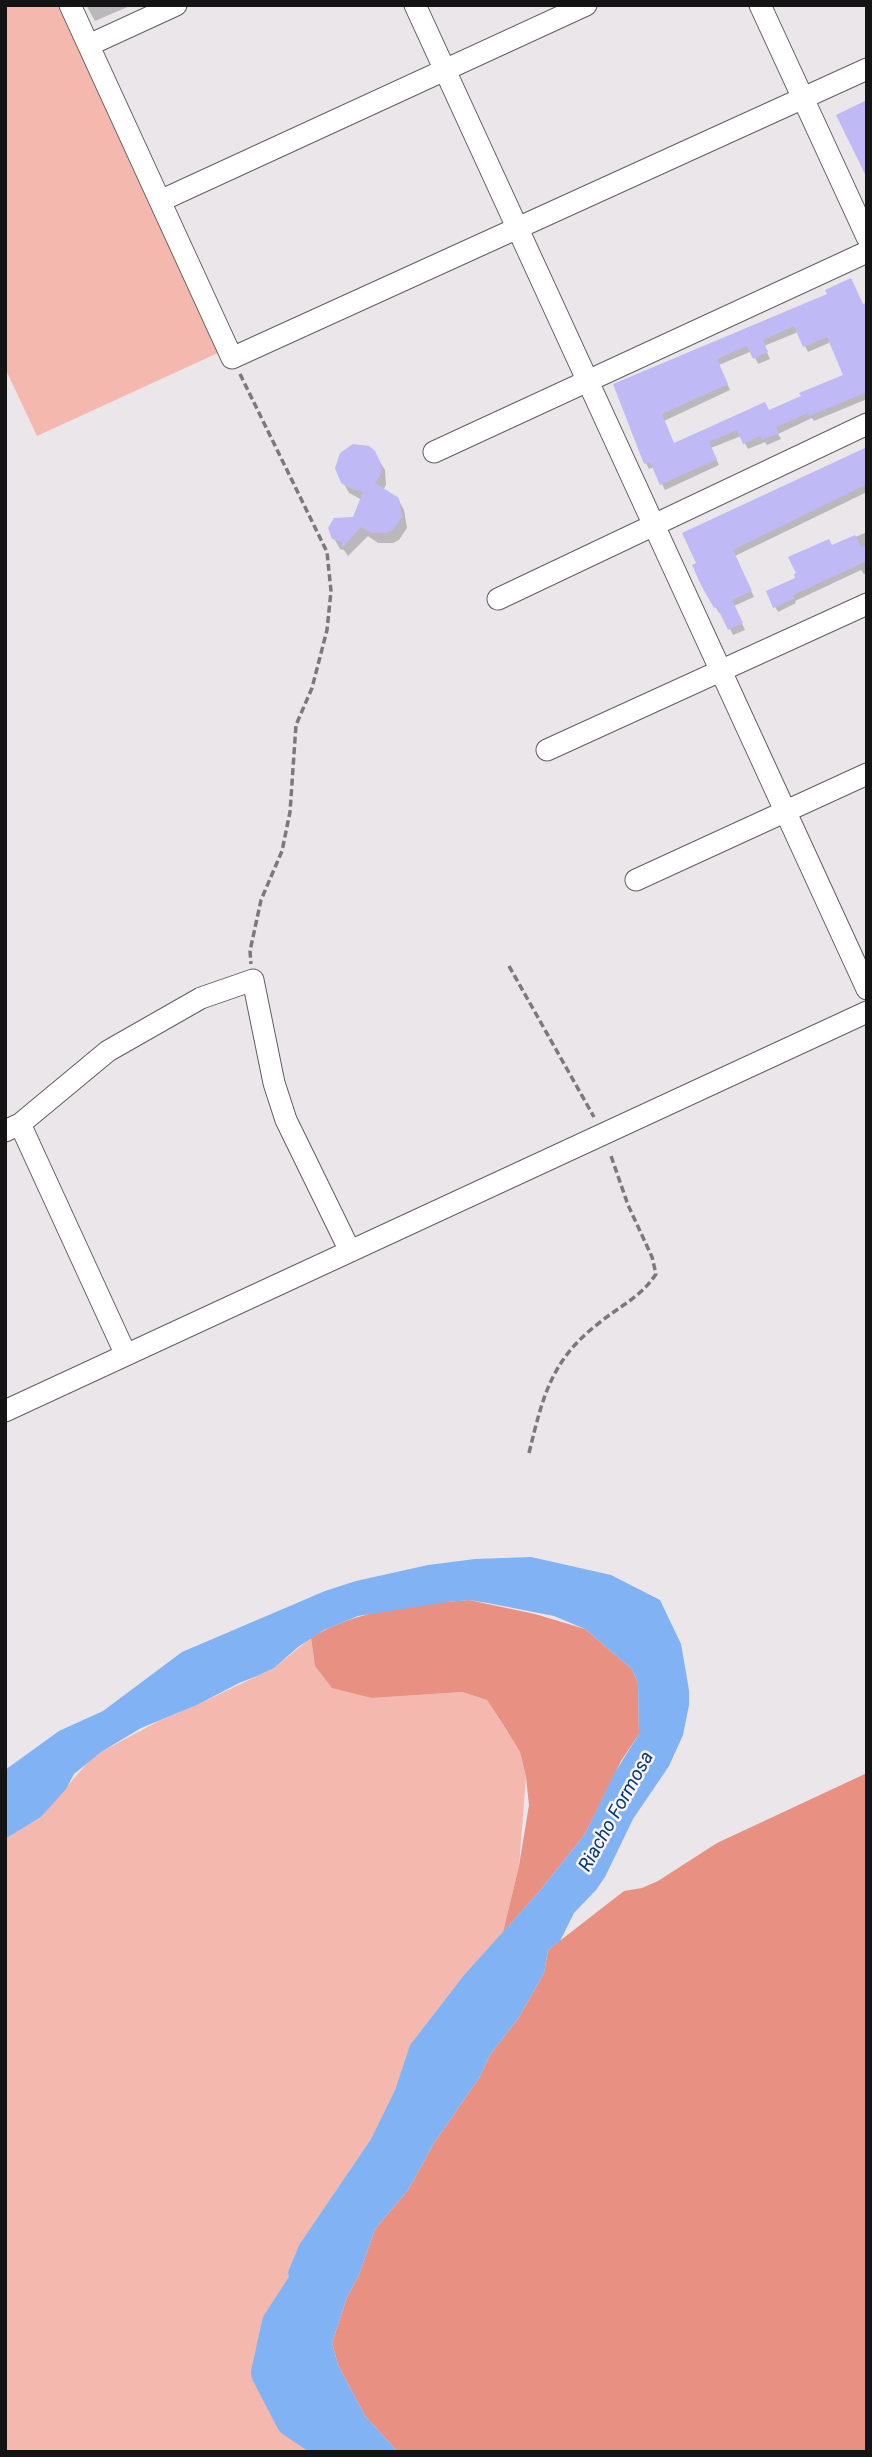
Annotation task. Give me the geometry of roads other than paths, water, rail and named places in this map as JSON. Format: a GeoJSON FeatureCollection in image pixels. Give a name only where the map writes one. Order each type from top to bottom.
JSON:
{"type":"FeatureCollection","features":[{"type":"Feature","properties":{"kind":"street"},"geometry":{"type":"LineString","coordinates":[[70,5],[232,358],[867,69]]}},
{"type":"Feature","properties":{"kind":"street"},"geometry":{"type":"LineString","coordinates":[[89,45],[176,5]]}},
{"type":"Feature","properties":{"kind":"street"},"geometry":{"type":"LineString","coordinates":[[415,5],[867,989]]}},
{"type":"Feature","properties":{"kind":"street"},"geometry":{"type":"LineString","coordinates":[[160,201],[586,5]]}},
{"type":"Feature","properties":{"kind":"street"},"geometry":{"type":"LineString","coordinates":[[760,5],[867,237]]}},
{"type":"Feature","properties":{"kind":"street"},"geometry":{"type":"LineString","coordinates":[[434,452],[867,252]]}},
{"type":"Feature","properties":{"kind":"street"},"geometry":{"type":"LineString","coordinates":[[498,598],[867,424]]}},
{"type":"Feature","properties":{"kind":"street"},"geometry":{"type":"LineString","coordinates":[[547,750],[867,604]]}},
{"type":"Feature","properties":{"kind":"street"},"geometry":{"type":"LineString","coordinates":[[636,880],[867,774]]}},
{"type":"Feature","properties":{"kind":"street"},"geometry":{"type":"LineString","coordinates":[[126,1355],[13,1127],[108,1051],[201,998],[253,980],[274,1083],[286,1120],[351,1251]]}},
{"type":"Feature","properties":{"kind":"street"},"geometry":{"type":"LineString","coordinates":[[5,1411],[867,1012]]}},
{"type":"Feature","properties":{"kind":"water"},"geometry":{"type":"Polygon","coordinates":[[[531,1557],[611,1575],[660,1600],[681,1644],[689,1690],[683,1735],[669,1766],[633,1819],[605,1877],[574,1913],[560,1941],[548,1950],[544,1973],[519,2017],[490,2055],[479,2078],[434,2143],[408,2190],[375,2229],[359,2275],[347,2297],[332,2343],[338,2365],[365,2416],[398,2452],[334,2452],[292,2421],[274,2343],[278,2323],[292,2300],[288,2272],[299,2245],[371,2139],[395,2090],[410,2045],[464,1975],[538,1893],[585,1834],[614,1774],[639,1734],[638,1684],[632,1669],[585,1629],[554,1616],[488,1603],[469,1600],[448,1602],[358,1616],[324,1630],[298,1647],[274,1668],[141,1728],[101,1752],[74,1774],[66,1789],[41,1817],[5,1839],[5,1770],[59,1731],[103,1711],[182,1652],[325,1591],[356,1581],[428,1565],[475,1559],[531,1557]]]}},
{"type":"Feature","properties":{"kind":"waterway","name":"Riacho Formosa"},"geometry":{"type":"LineString","coordinates":[[312,2271],[278,2323],[267,2373],[292,2421],[338,2452]]}}]}
